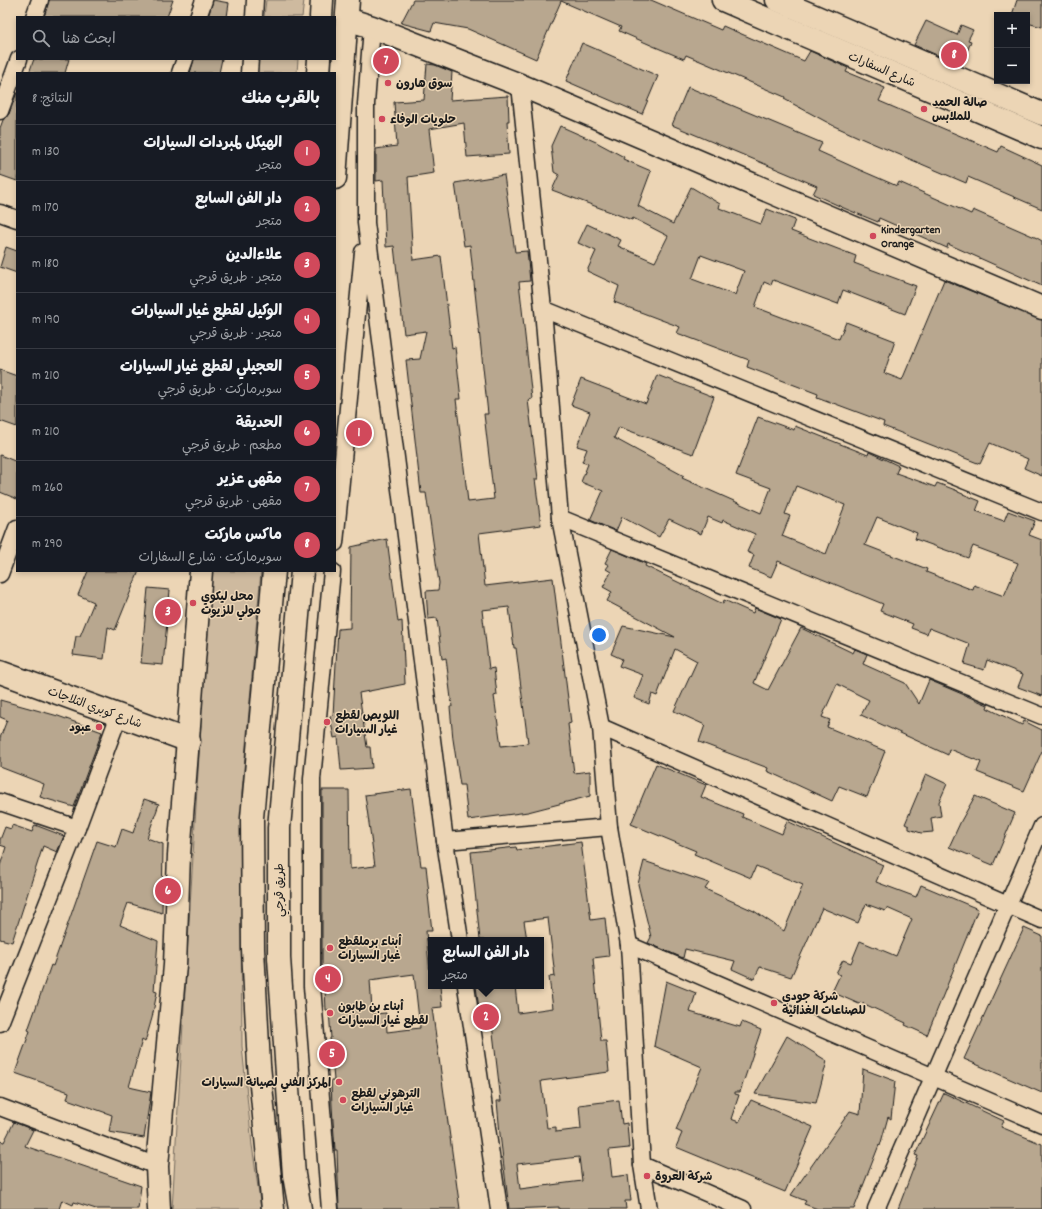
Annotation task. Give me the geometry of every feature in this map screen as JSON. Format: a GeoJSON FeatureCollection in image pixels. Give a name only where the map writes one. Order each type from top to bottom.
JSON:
{"type":"FeatureCollection","features":[{"type":"Feature","properties":{"kind":"main road"},"geometry":{"type":"LineString","coordinates":[[321,16],[322,0]]}},
{"type":"Feature","properties":{"kind":"main road","name":"شارع السفارات"},"geometry":{"type":"LineString","coordinates":[[723,0],[1042,138]]}},
{"type":"Feature","properties":{"kind":"main road","name":"شارع السفارات"},"geometry":{"type":"LineString","coordinates":[[777,0],[1042,114]]}},
{"type":"Feature","properties":{"kind":"main road"},"geometry":{"type":"LineString","coordinates":[[348,10],[372,27],[520,85],[1042,308]]}},
{"type":"Feature","properties":{"kind":"main road"},"geometry":{"type":"LineString","coordinates":[[336,165],[348,10]]}},
{"type":"Feature","properties":{"kind":"main road"},"geometry":{"type":"LineString","coordinates":[[318,72],[319,60]]}},
{"type":"Feature","properties":{"kind":"main road"},"geometry":{"type":"LineString","coordinates":[[159,1209],[157,1166],[175,965],[179,855],[201,572]]}},
{"type":"Feature","properties":{"kind":"main road"},"geometry":{"type":"LineString","coordinates":[[273,1209],[259,1065],[253,949],[252,818],[274,572]]}},
{"type":"Feature","properties":{"kind":"main road","name":"طريق قرجي"},"geometry":{"type":"LineString","coordinates":[[300,1209],[294,1175],[279,950],[279,828],[302,572]]}},
{"type":"Feature","properties":{"kind":"main road","name":"شارع كوبري الثلاجات"},"geometry":{"type":"LineString","coordinates":[[0,672],[189,741]]}},
{"type":"Feature","properties":{"kind":"street"},"geometry":{"type":"LineString","coordinates":[[34,16],[40,0]]}},
{"type":"Feature","properties":{"kind":"street"},"geometry":{"type":"LineString","coordinates":[[198,16],[204,0]]}},
{"type":"Feature","properties":{"kind":"street"},"geometry":{"type":"LineString","coordinates":[[254,16],[255,0]]}},
{"type":"Feature","properties":{"kind":"street"},"geometry":{"type":"LineString","coordinates":[[336,533],[366,223],[366,104],[372,27]]}},
{"type":"Feature","properties":{"kind":"street"},"geometry":{"type":"LineString","coordinates":[[0,111],[19,60]]}},
{"type":"Feature","properties":{"kind":"street"},"geometry":{"type":"LineString","coordinates":[[180,72],[185,60]]}},
{"type":"Feature","properties":{"kind":"street"},"geometry":{"type":"LineString","coordinates":[[249,72],[250,60]]}},
{"type":"Feature","properties":{"kind":"street"},"geometry":{"type":"LineString","coordinates":[[520,85],[543,309],[560,518],[602,727],[609,827],[629,945],[642,1166],[649,1209]]}},
{"type":"Feature","properties":{"kind":"street"},"geometry":{"type":"LineString","coordinates":[[0,213],[16,219]]}},
{"type":"Feature","properties":{"kind":"street"},"geometry":{"type":"LineString","coordinates":[[366,223],[460,937]]}},
{"type":"Feature","properties":{"kind":"street"},"geometry":{"type":"LineString","coordinates":[[543,309],[1042,512]]}},
{"type":"Feature","properties":{"kind":"street"},"geometry":{"type":"LineString","coordinates":[[560,518],[1042,716]]}},
{"type":"Feature","properties":{"kind":"street"},"geometry":{"type":"LineString","coordinates":[[0,574],[16,531]]}},
{"type":"Feature","properties":{"kind":"street"},"geometry":{"type":"LineString","coordinates":[[330,1209],[312,986],[312,795],[332,572]]}},
{"type":"Feature","properties":{"kind":"street"},"geometry":{"type":"LineString","coordinates":[[0,1023],[77,828],[119,715]]}},
{"type":"Feature","properties":{"kind":"street"},"geometry":{"type":"LineString","coordinates":[[602,727],[1042,920]]}},
{"type":"Feature","properties":{"kind":"street"},"geometry":{"type":"LineString","coordinates":[[0,802],[77,828]]}},
{"type":"Feature","properties":{"kind":"street"},"geometry":{"type":"LineString","coordinates":[[876,1209],[1042,826]]}},
{"type":"Feature","properties":{"kind":"street"},"geometry":{"type":"LineString","coordinates":[[446,841],[609,827]]}},
{"type":"Feature","properties":{"kind":"street"},"geometry":{"type":"LineString","coordinates":[[629,945],[1042,1124]]}},
{"type":"Feature","properties":{"kind":"street"},"geometry":{"type":"LineString","coordinates":[[466,989],[499,1209]]}},
{"type":"Feature","properties":{"kind":"street"},"geometry":{"type":"LineString","coordinates":[[0,1107],[157,1166]]}},
{"type":"Feature","properties":{"kind":"street"},"geometry":{"type":"LineString","coordinates":[[642,1166],[743,1209]]}},
{"type":"Feature","properties":{"kind":"shaded area"},"geometry":{"type":"Polygon","coordinates":[[[266,0],[304,0],[302,16],[264,16],[266,0]]]}},
{"type":"Feature","properties":{"kind":"shaded area"},"geometry":{"type":"Polygon","coordinates":[[[258,60],[298,60],[297,72],[256,72],[258,60]]]}},
{"type":"Feature","properties":{"kind":"shaded area"},"geometry":{"type":"Polygon","coordinates":[[[210,572],[261,572],[242,792],[241,919],[242,1046],[252,1145],[261,1209],[172,1209],[210,572]]]}},
{"type":"Feature","properties":{"kind":"building"},"geometry":{"type":"Polygon","coordinates":[[[49,0],[173,0],[167,16],[44,16],[49,0]]]}},
{"type":"Feature","properties":{"kind":"building"},"geometry":{"type":"Polygon","coordinates":[[[213,0],[229,3],[227,16],[208,16],[213,0]]]}},
{"type":"Feature","properties":{"kind":"building"},"geometry":{"type":"Polygon","coordinates":[[[413,0],[651,0],[721,30],[723,26],[804,61],[810,51],[848,68],[846,72],[885,88],[879,101],[998,152],[1001,146],[1042,165],[1042,209],[968,177],[966,183],[865,140],[834,126],[784,99],[785,97],[686,55],[684,59],[653,46],[619,31],[621,27],[561,1],[536,59],[468,29],[434,23],[431,31],[401,23],[413,0]]]}},
{"type":"Feature","properties":{"kind":"building"},"geometry":{"type":"Polygon","coordinates":[[[1017,0],[1042,0],[1042,27],[1030,24],[1030,12],[1013,12],[1017,0]]]}},
{"type":"Feature","properties":{"kind":"building"},"geometry":{"type":"Polygon","coordinates":[[[926,21],[957,35],[961,25],[973,30],[968,40],[971,41],[962,66],[914,45],[926,21]]]}},
{"type":"Feature","properties":{"kind":"building"},"geometry":{"type":"Polygon","coordinates":[[[582,43],[658,76],[642,114],[566,81],[582,43]]]}},
{"type":"Feature","properties":{"kind":"building"},"geometry":{"type":"Polygon","coordinates":[[[34,60],[69,60],[65,72],[29,72],[34,60]]]}},
{"type":"Feature","properties":{"kind":"building"},"geometry":{"type":"Polygon","coordinates":[[[194,60],[222,60],[219,72],[190,72],[194,60]]]}},
{"type":"Feature","properties":{"kind":"building"},"geometry":{"type":"Polygon","coordinates":[[[427,64],[435,65],[452,72],[450,100],[508,96],[509,121],[507,121],[509,154],[467,157],[464,123],[429,129],[434,173],[408,177],[413,260],[441,256],[452,348],[455,347],[461,399],[456,399],[468,502],[494,499],[484,414],[488,414],[470,245],[464,246],[455,183],[504,175],[515,252],[527,251],[530,281],[519,282],[532,399],[528,400],[538,479],[535,479],[541,525],[479,533],[485,586],[553,578],[571,723],[568,724],[574,773],[590,771],[590,796],[528,812],[468,820],[464,785],[460,785],[453,739],[450,707],[452,707],[446,658],[442,659],[437,618],[428,619],[426,591],[438,590],[439,583],[426,493],[421,493],[406,360],[420,359],[426,331],[404,334],[394,246],[386,247],[383,180],[376,181],[376,149],[397,146],[394,102],[424,100],[427,64]],[[509,607],[482,610],[489,669],[494,668],[497,695],[494,696],[501,746],[528,743],[516,648],[514,648],[509,607]]]}},
{"type":"Feature","properties":{"kind":"building"},"geometry":{"type":"Polygon","coordinates":[[[688,87],[822,143],[818,151],[860,170],[897,186],[899,182],[971,214],[973,210],[1037,238],[1042,241],[1042,286],[948,244],[947,248],[879,218],[878,222],[846,209],[813,194],[817,186],[672,125],[688,87]]]}},
{"type":"Feature","properties":{"kind":"building"},"geometry":{"type":"Polygon","coordinates":[[[16,95],[16,181],[0,175],[0,128],[3,120],[9,114],[16,95]]]}},
{"type":"Feature","properties":{"kind":"building"},"geometry":{"type":"Polygon","coordinates":[[[560,126],[596,142],[624,157],[623,159],[651,171],[638,206],[673,224],[691,187],[720,204],[719,208],[761,224],[767,209],[795,220],[791,231],[856,256],[854,263],[916,286],[905,314],[843,290],[838,304],[773,280],[771,285],[764,282],[755,307],[839,339],[846,322],[895,341],[884,373],[902,380],[944,280],[1042,320],[1042,476],[1024,468],[1028,459],[990,443],[980,464],[883,426],[884,422],[817,397],[818,394],[747,367],[749,360],[677,333],[680,327],[614,302],[619,286],[587,271],[596,251],[578,243],[587,224],[621,240],[618,246],[655,262],[668,236],[633,218],[632,220],[552,190],[559,175],[554,172],[551,146],[560,126]],[[701,255],[692,279],[735,295],[744,271],[701,255]]]}},
{"type":"Feature","properties":{"kind":"building"},"geometry":{"type":"Polygon","coordinates":[[[6,247],[16,251],[16,273],[0,267],[6,247]]]}},
{"type":"Feature","properties":{"kind":"building"},"geometry":{"type":"Polygon","coordinates":[[[0,370],[16,376],[16,427],[0,421],[0,370]]]}},
{"type":"Feature","properties":{"kind":"building"},"geometry":{"type":"Polygon","coordinates":[[[657,375],[714,397],[693,454],[619,427],[614,438],[684,476],[682,478],[761,513],[771,488],[736,475],[758,417],[794,430],[795,426],[868,455],[869,452],[899,466],[896,473],[935,487],[937,483],[980,501],[976,511],[1004,521],[1008,511],[1035,521],[1029,535],[1042,540],[1042,696],[1018,687],[1023,674],[987,660],[984,670],[964,664],[970,644],[929,628],[927,634],[911,628],[913,624],[880,611],[883,604],[778,561],[771,577],[749,568],[754,555],[747,552],[755,534],[723,520],[722,523],[708,517],[701,534],[669,519],[659,537],[622,517],[616,531],[590,520],[603,491],[581,482],[588,464],[582,462],[587,449],[577,446],[590,412],[571,405],[581,379],[646,404],[657,375]],[[796,486],[785,514],[790,516],[782,536],[826,554],[845,505],[796,486]],[[877,517],[865,545],[927,569],[926,572],[973,590],[974,585],[1004,596],[1018,563],[973,546],[968,558],[915,539],[917,533],[877,517]]]}},
{"type":"Feature","properties":{"kind":"building"},"geometry":{"type":"Polygon","coordinates":[[[0,455],[16,462],[16,499],[0,492],[0,455]]]}},
{"type":"Feature","properties":{"kind":"building"},"geometry":{"type":"Polygon","coordinates":[[[387,539],[398,622],[402,621],[405,684],[359,693],[367,747],[370,747],[372,768],[341,770],[338,737],[334,738],[330,716],[333,715],[338,629],[350,628],[351,547],[387,539]]]}},
{"type":"Feature","properties":{"kind":"building"},"geometry":{"type":"Polygon","coordinates":[[[612,549],[646,564],[645,566],[723,604],[724,600],[753,613],[755,608],[781,619],[754,683],[768,690],[801,628],[853,653],[855,649],[867,654],[863,664],[905,683],[919,704],[929,680],[988,705],[987,708],[1022,725],[1024,721],[1042,730],[1042,751],[1024,791],[977,772],[981,762],[949,749],[948,755],[861,715],[869,700],[837,684],[822,717],[830,720],[827,727],[885,751],[867,797],[839,786],[832,801],[767,771],[768,768],[699,742],[705,725],[674,711],[697,661],[675,649],[657,696],[652,694],[649,704],[634,698],[643,675],[619,666],[622,659],[611,654],[623,626],[675,637],[607,601],[612,592],[603,587],[611,572],[606,569],[609,565],[605,563],[612,549]]]}},
{"type":"Feature","properties":{"kind":"building"},"geometry":{"type":"Polygon","coordinates":[[[88,572],[139,572],[115,630],[108,627],[104,659],[73,655],[76,636],[80,636],[94,602],[78,595],[88,572]]]}},
{"type":"Feature","properties":{"kind":"building"},"geometry":{"type":"Polygon","coordinates":[[[148,588],[170,590],[163,665],[141,663],[148,588]]]}},
{"type":"Feature","properties":{"kind":"building"},"geometry":{"type":"Polygon","coordinates":[[[0,700],[58,716],[102,732],[74,807],[40,797],[44,784],[0,767],[0,738],[7,720],[0,717],[0,700]]]}},
{"type":"Feature","properties":{"kind":"building"},"geometry":{"type":"Polygon","coordinates":[[[656,764],[706,785],[701,797],[743,814],[742,817],[782,834],[787,821],[883,865],[876,882],[916,897],[921,885],[978,909],[927,1035],[905,1025],[906,1023],[860,1002],[859,1004],[832,992],[840,975],[836,973],[843,960],[851,963],[860,941],[896,956],[912,919],[887,908],[885,911],[866,904],[858,923],[822,908],[791,977],[760,967],[754,979],[732,969],[735,961],[685,949],[683,958],[648,943],[651,937],[638,884],[644,861],[709,883],[705,889],[754,911],[784,931],[803,885],[756,866],[751,878],[694,854],[696,851],[631,824],[656,764]]]}},
{"type":"Feature","properties":{"kind":"building"},"geometry":{"type":"Polygon","coordinates":[[[926,774],[947,784],[939,802],[941,816],[931,818],[933,832],[921,833],[909,829],[909,826],[905,824],[926,774]]]}},
{"type":"Feature","properties":{"kind":"building"},"geometry":{"type":"Polygon","coordinates":[[[411,789],[421,866],[426,866],[429,894],[432,931],[426,931],[428,953],[428,989],[440,989],[442,1007],[432,1008],[460,1209],[339,1209],[337,1150],[335,1150],[332,1106],[331,1080],[334,1080],[329,1010],[326,1010],[324,971],[322,971],[322,790],[349,790],[350,869],[375,866],[365,795],[411,789]],[[414,974],[370,980],[372,1010],[374,1014],[386,1013],[387,1032],[420,1028],[414,974]]]}},
{"type":"Feature","properties":{"kind":"building"},"geometry":{"type":"Polygon","coordinates":[[[975,796],[1015,813],[993,865],[949,847],[975,796]]]}},
{"type":"Feature","properties":{"kind":"building"},"geometry":{"type":"Polygon","coordinates":[[[144,799],[159,804],[147,838],[163,844],[162,913],[128,903],[120,925],[158,941],[154,991],[157,992],[152,1018],[145,1042],[142,1040],[129,1087],[151,1092],[144,1138],[109,1132],[112,1115],[67,1099],[69,1092],[15,1073],[30,1031],[28,1030],[51,965],[53,966],[97,841],[116,847],[122,829],[133,833],[144,799]]]}},
{"type":"Feature","properties":{"kind":"building"},"geometry":{"type":"Polygon","coordinates":[[[12,825],[32,832],[35,825],[64,836],[57,852],[43,846],[12,942],[0,939],[0,866],[6,847],[0,845],[0,840],[5,827],[11,829],[12,825]]]}},
{"type":"Feature","properties":{"kind":"building"},"geometry":{"type":"Polygon","coordinates":[[[581,842],[591,920],[605,918],[609,956],[593,958],[601,1041],[606,1041],[609,1072],[541,1081],[547,1128],[556,1127],[556,1132],[581,1129],[579,1105],[619,1100],[622,1124],[627,1123],[629,1148],[609,1150],[612,1177],[628,1175],[631,1201],[625,1201],[626,1209],[559,1209],[559,1207],[509,1209],[497,1101],[501,1101],[490,1007],[479,1009],[476,989],[515,989],[518,1013],[553,1008],[549,977],[555,976],[548,918],[524,921],[527,937],[480,937],[471,852],[516,847],[517,850],[581,842]],[[579,1157],[517,1164],[520,1189],[582,1181],[579,1157]]]}},
{"type":"Feature","properties":{"kind":"building"},"geometry":{"type":"Polygon","coordinates":[[[1024,928],[1042,936],[1042,1093],[964,1059],[1024,928]]]}},
{"type":"Feature","properties":{"kind":"building"},"geometry":{"type":"Polygon","coordinates":[[[666,981],[696,993],[690,1012],[740,1027],[742,1022],[761,1030],[740,1092],[735,1092],[735,1094],[739,1095],[731,1119],[739,1122],[751,1100],[813,1127],[785,1192],[676,1147],[682,1133],[676,1130],[702,1067],[654,1046],[666,981]]]}},
{"type":"Feature","properties":{"kind":"building"},"geometry":{"type":"Polygon","coordinates":[[[787,1036],[827,1061],[816,1103],[755,1094],[787,1036]]]}},
{"type":"Feature","properties":{"kind":"building"},"geometry":{"type":"Polygon","coordinates":[[[863,1069],[895,1081],[891,1119],[888,1117],[880,1146],[879,1145],[854,1209],[818,1209],[804,1204],[806,1201],[791,1195],[850,1111],[860,1114],[863,1069]]]}},
{"type":"Feature","properties":{"kind":"building"},"geometry":{"type":"Polygon","coordinates":[[[944,1093],[1004,1121],[1001,1127],[1042,1144],[1042,1209],[898,1209],[918,1156],[915,1155],[944,1093]]]}},
{"type":"Feature","properties":{"kind":"building"},"geometry":{"type":"Polygon","coordinates":[[[14,1122],[33,1130],[25,1146],[141,1186],[138,1209],[96,1209],[74,1202],[73,1205],[62,1200],[59,1209],[0,1209],[0,1141],[4,1142],[14,1122]]]}},
{"type":"Feature","properties":{"kind":"place","name":"ماكس ماركت"},"geometry":{"type":"Point","coordinates":[954,55]}},
{"type":"Feature","properties":{"kind":"place","name":"مقهى عزير"},"geometry":{"type":"Point","coordinates":[386,61]}},
{"type":"Feature","properties":{"kind":"place","name":"سوق هارون"},"geometry":{"type":"Point","coordinates":[388,83]}},
{"type":"Feature","properties":{"kind":"place","name":"صالة الحمد للملابس"},"geometry":{"type":"Point","coordinates":[924,109]}},
{"type":"Feature","properties":{"kind":"place","name":"حلويات الوفاء"},"geometry":{"type":"Point","coordinates":[382,119]}},
{"type":"Feature","properties":{"kind":"place","name":"Kindergarten Orange"},"geometry":{"type":"Point","coordinates":[873,236]}},
{"type":"Feature","properties":{"kind":"place","name":"الهيكل لمبردات السيارات"},"geometry":{"type":"Point","coordinates":[359,433]}},
{"type":"Feature","properties":{"kind":"place","name":"محل ليكوي مولي للزيوت"},"geometry":{"type":"Point","coordinates":[193,603]}},
{"type":"Feature","properties":{"kind":"place","name":"علاءالدين"},"geometry":{"type":"Point","coordinates":[168,612]}},
{"type":"Feature","properties":{"kind":"place","name":"اللويص لقطع غيار السيارات"},"geometry":{"type":"Point","coordinates":[327,722]}},
{"type":"Feature","properties":{"kind":"place","name":"عبود"},"geometry":{"type":"Point","coordinates":[99,727]}},
{"type":"Feature","properties":{"kind":"place","name":"الحديقة"},"geometry":{"type":"Point","coordinates":[168,891]}},
{"type":"Feature","properties":{"kind":"place","name":"أبناء برملقطع غيار السيارات"},"geometry":{"type":"Point","coordinates":[330,948]}},
{"type":"Feature","properties":{"kind":"place","name":"الوكيل لقطع غيار السيارات"},"geometry":{"type":"Point","coordinates":[328,979]}},
{"type":"Feature","properties":{"kind":"place","name":"شركة جودي للصناعات الغذائية"},"geometry":{"type":"Point","coordinates":[774,1003]}},
{"type":"Feature","properties":{"kind":"place","name":"أبناء بن طابون لقطع غيار السيارات"},"geometry":{"type":"Point","coordinates":[330,1013]}},
{"type":"Feature","properties":{"kind":"place","name":"دار الفن السابع"},"geometry":{"type":"Point","coordinates":[486,1017]}},
{"type":"Feature","properties":{"kind":"place","name":"العجيلي لقطع غيار السيارات"},"geometry":{"type":"Point","coordinates":[332,1054]}},
{"type":"Feature","properties":{"kind":"place","name":"المركز الفني لصيانة السيارات"},"geometry":{"type":"Point","coordinates":[339,1082]}},
{"type":"Feature","properties":{"kind":"place","name":"الترهوني لقطع غيار السيارات"},"geometry":{"type":"Point","coordinates":[343,1100]}},
{"type":"Feature","properties":{"kind":"place","name":"شركة العروة"},"geometry":{"type":"Point","coordinates":[647,1176]}}]}
